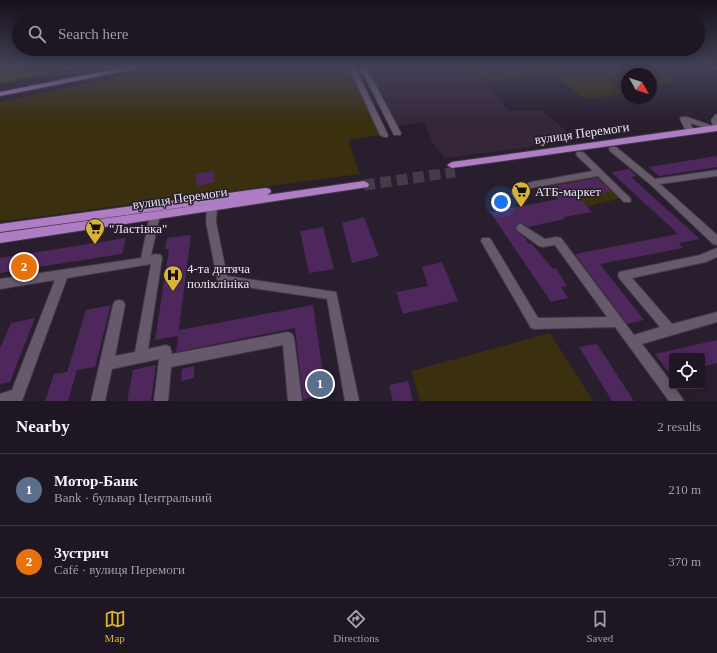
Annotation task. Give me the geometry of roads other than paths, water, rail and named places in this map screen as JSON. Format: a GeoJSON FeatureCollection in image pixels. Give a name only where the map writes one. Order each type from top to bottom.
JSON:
{"type":"FeatureCollection","features":[{"type":"Feature","properties":{"kind":"main road"},"geometry":{"type":"LineString","coordinates":[[0,89],[25,86]]}},
{"type":"Feature","properties":{"kind":"main road"},"geometry":{"type":"LineString","coordinates":[[0,94],[25,86]]}},
{"type":"Feature","properties":{"kind":"main road","name":"вулиця Перемоги"},"geometry":{"type":"LineString","coordinates":[[716,129],[580,154],[454,168],[686,133],[716,129]]}},
{"type":"Feature","properties":{"kind":"main road","name":"вулиця Перемоги"},"geometry":{"type":"LineString","coordinates":[[0,228],[194,206],[363,182]]}},
{"type":"Feature","properties":{"kind":"main road","name":"вулиця Перемоги"},"geometry":{"type":"LineString","coordinates":[[0,238],[155,215],[194,206]]}},
{"type":"Feature","properties":{"kind":"street"},"geometry":{"type":"LineString","coordinates":[[361,86],[384,134]]}},
{"type":"Feature","properties":{"kind":"street"},"geometry":{"type":"LineString","coordinates":[[373,86],[397,133]]}},
{"type":"Feature","properties":{"kind":"street"},"geometry":{"type":"LineString","coordinates":[[686,133],[689,129],[684,119],[716,129],[714,120],[717,116]]}},
{"type":"Feature","properties":{"kind":"street"},"geometry":{"type":"LineString","coordinates":[[613,149],[653,182],[717,241]]}},
{"type":"Feature","properties":{"kind":"street"},"geometry":{"type":"LineString","coordinates":[[580,154],[627,200]]}},
{"type":"Feature","properties":{"kind":"street"},"geometry":{"type":"LineString","coordinates":[[531,185],[600,173]]}},
{"type":"Feature","properties":{"kind":"street"},"geometry":{"type":"LineString","coordinates":[[653,182],[717,174]]}},
{"type":"Feature","properties":{"kind":"street"},"geometry":{"type":"LineString","coordinates":[[212,203],[211,222],[222,280],[332,295],[352,401]]}},
{"type":"Feature","properties":{"kind":"street"},"geometry":{"type":"LineString","coordinates":[[145,261],[155,215]]}},
{"type":"Feature","properties":{"kind":"street"},"geometry":{"type":"LineString","coordinates":[[0,224],[13,226]]}},
{"type":"Feature","properties":{"kind":"street"},"geometry":{"type":"LineString","coordinates":[[521,228],[543,243],[557,241],[677,401]]}},
{"type":"Feature","properties":{"kind":"street"},"geometry":{"type":"LineString","coordinates":[[486,241],[535,324],[618,322]]}},
{"type":"Feature","properties":{"kind":"street"},"geometry":{"type":"LineString","coordinates":[[670,330],[623,275],[702,259],[717,252]]}},
{"type":"Feature","properties":{"kind":"street"},"geometry":{"type":"LineString","coordinates":[[0,284],[157,258],[140,357]]}},
{"type":"Feature","properties":{"kind":"street"},"geometry":{"type":"LineString","coordinates":[[3,401],[4,398],[17,396],[63,274]]}},
{"type":"Feature","properties":{"kind":"street"},"geometry":{"type":"LineString","coordinates":[[98,401],[119,305]]}},
{"type":"Feature","properties":{"kind":"street"},"geometry":{"type":"LineString","coordinates":[[632,341],[717,317]]}},
{"type":"Feature","properties":{"kind":"street"},"geometry":{"type":"LineString","coordinates":[[164,362],[288,338],[295,401]]}},
{"type":"Feature","properties":{"kind":"street"},"geometry":{"type":"LineString","coordinates":[[107,364],[166,351],[161,401]]}},
{"type":"Feature","properties":{"kind":"tunnel"},"geometry":{"type":"LineString","coordinates":[[364,185],[455,172]]}},
{"type":"Feature","properties":{"kind":"place","name":"АТБ-маркет"},"geometry":{"type":"Point","coordinates":[521,208]}},
{"type":"Feature","properties":{"kind":"place","name":"\"Ластівка\""},"geometry":{"type":"Point","coordinates":[95,245]}},
{"type":"Feature","properties":{"kind":"place","name":"Зустрич"},"geometry":{"type":"Point","coordinates":[24,267]}},
{"type":"Feature","properties":{"kind":"place","name":"4-та дитяча поліклініка"},"geometry":{"type":"Point","coordinates":[173,292]}},
{"type":"Feature","properties":{"kind":"place","name":"Мотор-Банк"},"geometry":{"type":"Point","coordinates":[320,384]}}]}
